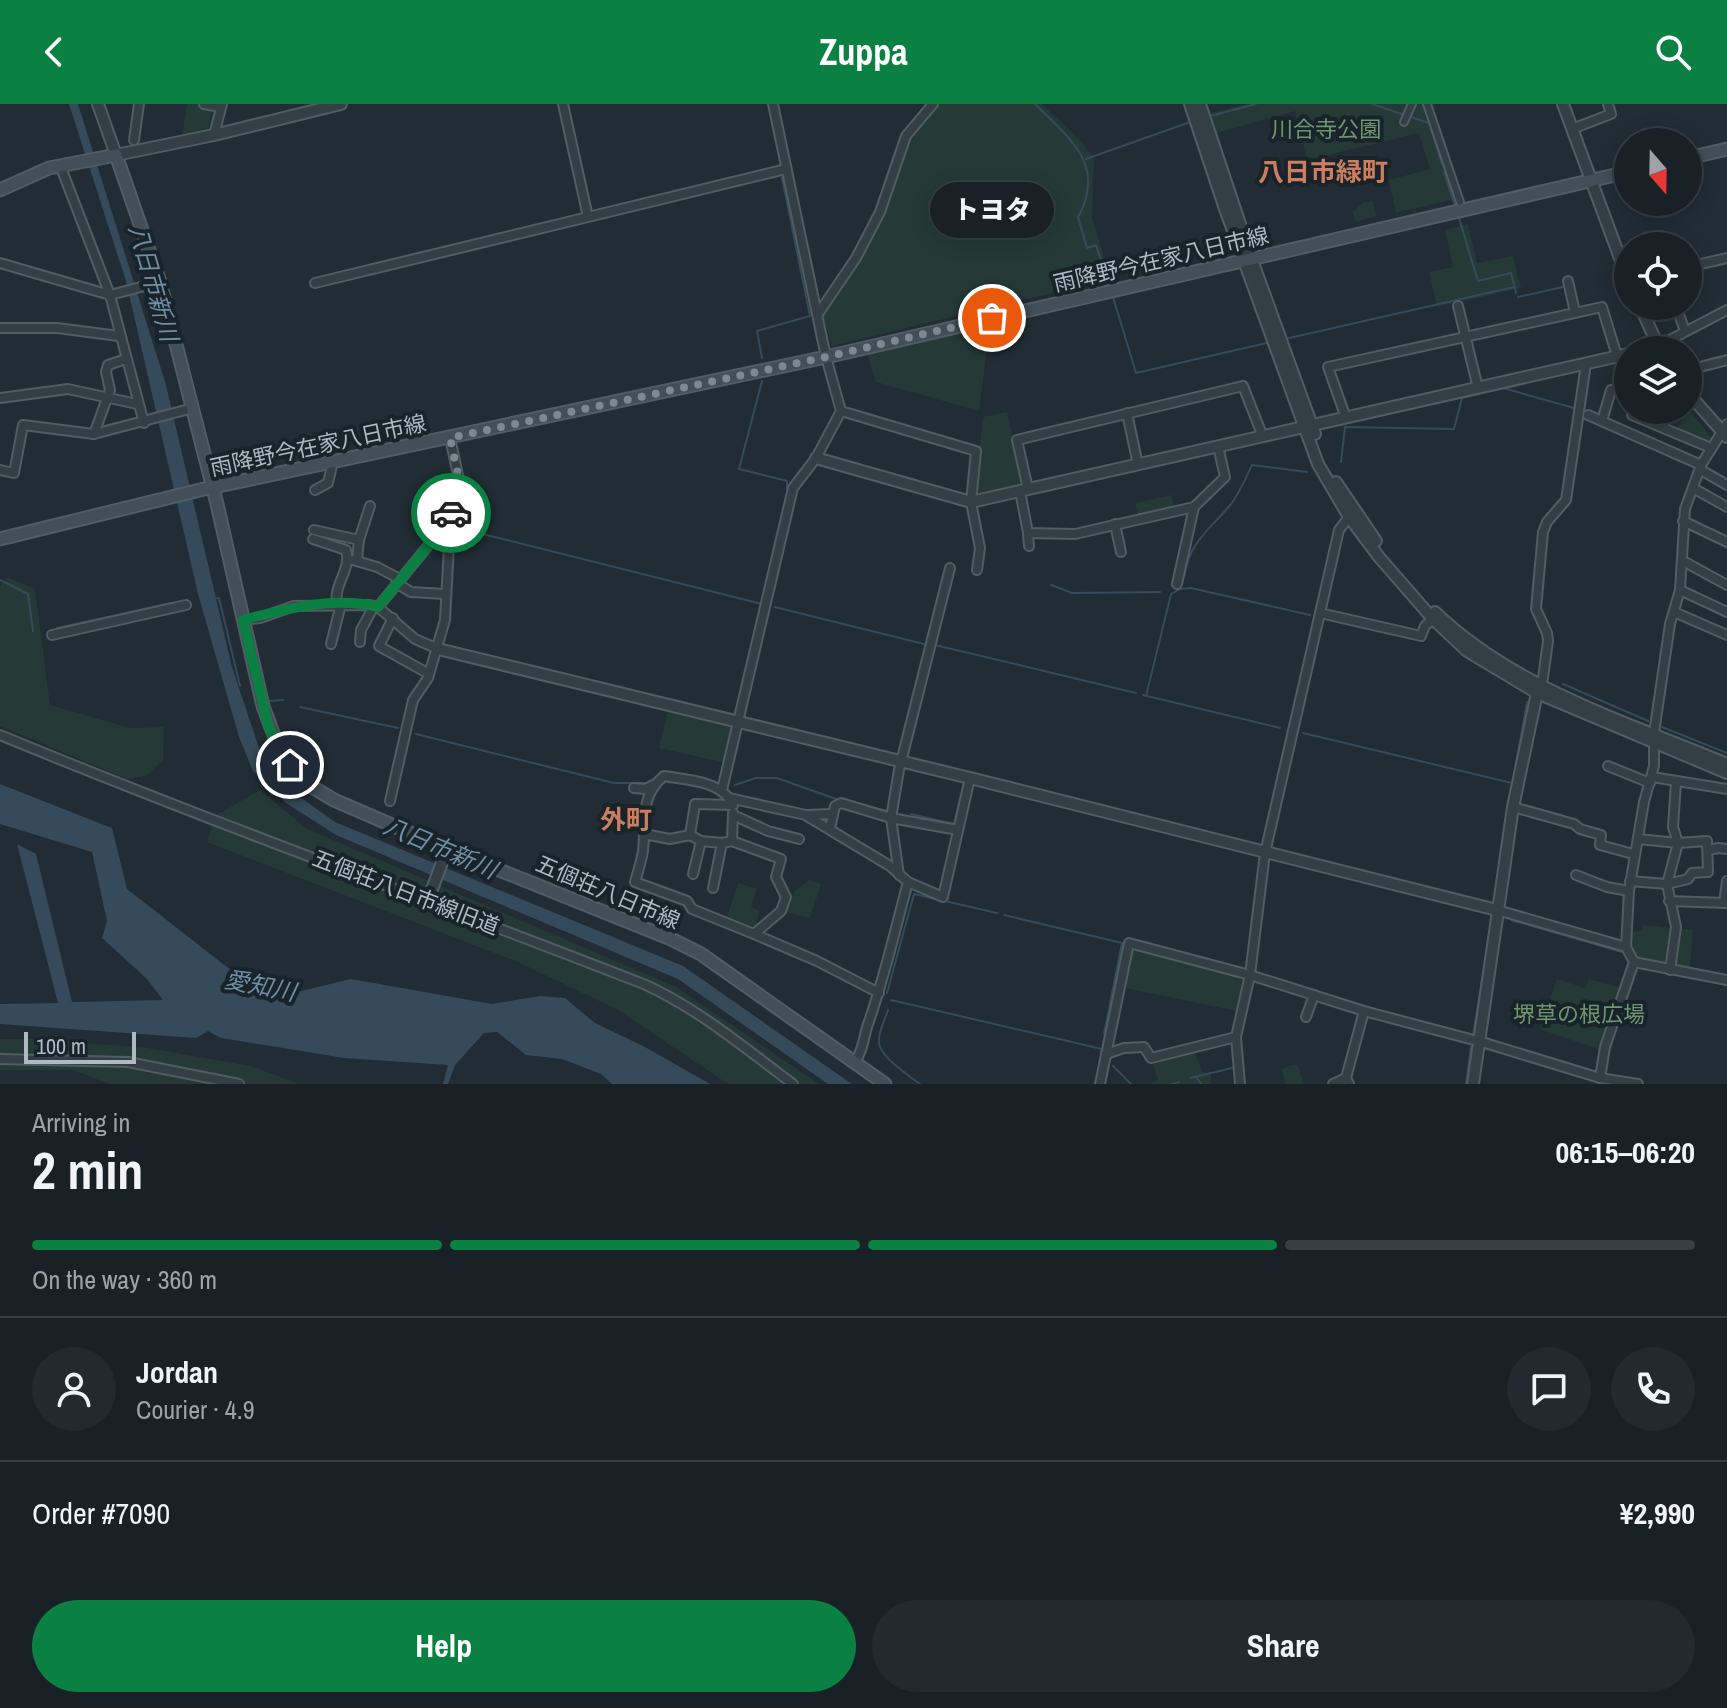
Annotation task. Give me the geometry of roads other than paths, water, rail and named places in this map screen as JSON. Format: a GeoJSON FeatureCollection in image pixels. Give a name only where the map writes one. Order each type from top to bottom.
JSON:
{"type":"FeatureCollection","features":[{"type":"Feature","properties":{"kind":"main road"},"geometry":{"type":"LineString","coordinates":[[1702,155],[1727,149]]}},
{"type":"Feature","properties":{"kind":"main road"},"geometry":{"type":"LineString","coordinates":[[0,190],[60,165],[116,155]]}},
{"type":"Feature","properties":{"kind":"main road","name":"五個荘八日市線"},"geometry":{"type":"LineString","coordinates":[[116,155],[160,282],[269,728],[290,765],[309,785],[334,800],[446,852],[562,894],[701,954],[885,1084]]}},
{"type":"Feature","properties":{"kind":"main road","name":"雨降野今在家八日市線"},"geometry":{"type":"LineString","coordinates":[[0,539],[208,488],[826,357],[1614,176]]}},
{"type":"Feature","properties":{"kind":"street"},"geometry":{"type":"LineString","coordinates":[[98,104],[116,155],[341,104]]}},
{"type":"Feature","properties":{"kind":"street"},"geometry":{"type":"LineString","coordinates":[[134,140],[139,104]]}},
{"type":"Feature","properties":{"kind":"street"},"geometry":{"type":"LineString","coordinates":[[204,104],[222,105],[214,135]]}},
{"type":"Feature","properties":{"kind":"street"},"geometry":{"type":"LineString","coordinates":[[563,104],[588,217]]}},
{"type":"Feature","properties":{"kind":"street"},"geometry":{"type":"LineString","coordinates":[[722,790],[793,488],[816,458],[841,411],[826,357],[773,104]]}},
{"type":"Feature","properties":{"kind":"street"},"geometry":{"type":"LineString","coordinates":[[818,314],[856,258],[880,212],[906,136],[933,104]]}},
{"type":"Feature","properties":{"kind":"street"},"geometry":{"type":"LineString","coordinates":[[1190,104],[1318,464],[1349,517],[1379,557],[1433,619],[1467,651],[1538,689],[1727,773]]}},
{"type":"Feature","properties":{"kind":"street"},"geometry":{"type":"LineString","coordinates":[[1200,104],[1248,261]]}},
{"type":"Feature","properties":{"kind":"street"},"geometry":{"type":"LineString","coordinates":[[1427,104],[1460,202]]}},
{"type":"Feature","properties":{"kind":"street"},"geometry":{"type":"LineString","coordinates":[[1563,104],[1614,241]]}},
{"type":"Feature","properties":{"kind":"street"},"geometry":{"type":"LineString","coordinates":[[1572,129],[1611,114],[1608,104]]}},
{"type":"Feature","properties":{"kind":"street"},"geometry":{"type":"LineString","coordinates":[[1404,122],[1411,106]]}},
{"type":"Feature","properties":{"kind":"street"},"geometry":{"type":"LineString","coordinates":[[60,165],[110,295],[144,423]]}},
{"type":"Feature","properties":{"kind":"street"},"geometry":{"type":"LineString","coordinates":[[315,283],[786,169]]}},
{"type":"Feature","properties":{"kind":"street"},"geometry":{"type":"LineString","coordinates":[[1702,264],[1727,258]]}},
{"type":"Feature","properties":{"kind":"street"},"geometry":{"type":"LineString","coordinates":[[0,263],[110,295],[160,282]]}},
{"type":"Feature","properties":{"kind":"street"},"geometry":{"type":"LineString","coordinates":[[1568,281],[1575,312]]}},
{"type":"Feature","properties":{"kind":"street"},"geometry":{"type":"LineString","coordinates":[[1458,306],[1478,388]]}},
{"type":"Feature","properties":{"kind":"street"},"geometry":{"type":"LineString","coordinates":[[1346,418],[1328,367],[1602,307],[1615,336]]}},
{"type":"Feature","properties":{"kind":"street"},"geometry":{"type":"LineString","coordinates":[[1677,336],[1727,310]]}},
{"type":"Feature","properties":{"kind":"street"},"geometry":{"type":"LineString","coordinates":[[1681,320],[1685,331]]}},
{"type":"Feature","properties":{"kind":"street"},"geometry":{"type":"LineString","coordinates":[[0,328],[57,328],[119,336]]}},
{"type":"Feature","properties":{"kind":"street"},"geometry":{"type":"LineString","coordinates":[[816,458],[971,502],[1614,357]]}},
{"type":"Feature","properties":{"kind":"street"},"geometry":{"type":"LineString","coordinates":[[94,434],[110,390],[106,372],[108,365],[126,359]]}},
{"type":"Feature","properties":{"kind":"street"},"geometry":{"type":"LineString","coordinates":[[1702,366],[1727,360]]}},
{"type":"Feature","properties":{"kind":"street"},"geometry":{"type":"LineString","coordinates":[[1473,1084],[1513,807],[1548,641],[1536,609],[1543,532],[1547,522],[1566,500],[1586,364]]}},
{"type":"Feature","properties":{"kind":"street"},"geometry":{"type":"LineString","coordinates":[[1029,546],[1017,440],[1243,386],[1263,437]]}},
{"type":"Feature","properties":{"kind":"street"},"geometry":{"type":"LineString","coordinates":[[0,398],[68,389],[137,404]]}},
{"type":"Feature","properties":{"kind":"street"},"geometry":{"type":"LineString","coordinates":[[1602,421],[1611,390]]}},
{"type":"Feature","properties":{"kind":"street"},"geometry":{"type":"LineString","coordinates":[[0,470],[14,473],[23,425],[94,434],[193,408]]}},
{"type":"Feature","properties":{"kind":"street"},"geometry":{"type":"LineString","coordinates":[[1600,1078],[1605,1047],[1634,962],[1626,947],[1629,886],[1633,854],[1651,780],[1659,690],[1680,590],[1683,521],[1701,468],[1711,448],[1725,432],[1702,408]]}},
{"type":"Feature","properties":{"kind":"street"},"geometry":{"type":"LineString","coordinates":[[841,411],[976,451],[971,502],[980,548],[977,570]]}},
{"type":"Feature","properties":{"kind":"street"},"geometry":{"type":"LineString","coordinates":[[1127,413],[1138,465]]}},
{"type":"Feature","properties":{"kind":"street"},"geometry":{"type":"LineString","coordinates":[[1588,415],[1701,468],[1727,485]]}},
{"type":"Feature","properties":{"kind":"street"},"geometry":{"type":"LineString","coordinates":[[1626,431],[1629,424]]}},
{"type":"Feature","properties":{"kind":"street"},"geometry":{"type":"LineString","coordinates":[[1659,424],[1711,448]]}},
{"type":"Feature","properties":{"kind":"street"},"geometry":{"type":"LineString","coordinates":[[1307,426],[1324,462],[1355,512],[1384,553],[1437,614],[1473,645],[1538,689]]}},
{"type":"Feature","properties":{"kind":"street"},"geometry":{"type":"LineString","coordinates":[[390,801],[413,700],[429,674],[445,620],[450,519],[460,484],[450,438]]}},
{"type":"Feature","properties":{"kind":"street"},"geometry":{"type":"LineString","coordinates":[[1028,533],[1075,534],[1194,507],[1225,477],[1218,446]]}},
{"type":"Feature","properties":{"kind":"street"},"geometry":{"type":"LineString","coordinates":[[315,490],[328,483],[333,461]]}},
{"type":"Feature","properties":{"kind":"street"},"geometry":{"type":"LineString","coordinates":[[1693,488],[1726,505]]}},
{"type":"Feature","properties":{"kind":"street"},"geometry":{"type":"LineString","coordinates":[[331,644],[339,604],[335,596],[353,560],[370,506]]}},
{"type":"Feature","properties":{"kind":"street"},"geometry":{"type":"LineString","coordinates":[[1177,584],[1194,507]]}},
{"type":"Feature","properties":{"kind":"street"},"geometry":{"type":"LineString","coordinates":[[1240,1084],[1236,1037],[1250,975],[1265,853],[1339,530],[1349,517]]}},
{"type":"Feature","properties":{"kind":"street"},"geometry":{"type":"LineString","coordinates":[[360,642],[361,630],[376,606],[450,519]]}},
{"type":"Feature","properties":{"kind":"street"},"geometry":{"type":"LineString","coordinates":[[1683,521],[1727,542]]}},
{"type":"Feature","properties":{"kind":"street"},"geometry":{"type":"LineString","coordinates":[[1115,524],[1121,552]]}},
{"type":"Feature","properties":{"kind":"street"},"geometry":{"type":"LineString","coordinates":[[359,540],[314,534],[346,550],[353,560],[398,581],[411,592],[445,594]]}},
{"type":"Feature","properties":{"kind":"street"},"geometry":{"type":"LineString","coordinates":[[1683,561],[1727,585]]}},
{"type":"Feature","properties":{"kind":"street"},"geometry":{"type":"LineString","coordinates":[[899,875],[891,818],[899,770],[950,568]]}},
{"type":"Feature","properties":{"kind":"street"},"geometry":{"type":"LineString","coordinates":[[1680,590],[1727,612]]}},
{"type":"Feature","properties":{"kind":"street"},"geometry":{"type":"LineString","coordinates":[[52,635],[186,605]]}},
{"type":"Feature","properties":{"kind":"street"},"geometry":{"type":"LineString","coordinates":[[243,620],[260,618],[294,606],[376,606],[415,639],[438,649],[1497,910],[1626,947]]}},
{"type":"Feature","properties":{"kind":"street"},"geometry":{"type":"LineString","coordinates":[[1674,612],[1727,635]]}},
{"type":"Feature","properties":{"kind":"street"},"geometry":{"type":"LineString","coordinates":[[1320,613],[1421,636],[1425,626],[1433,619]]}},
{"type":"Feature","properties":{"kind":"street"},"geometry":{"type":"LineString","coordinates":[[393,618],[379,646],[429,674]]}},
{"type":"Feature","properties":{"kind":"street","name":"五個荘八日市線旧道"},"geometry":{"type":"LineString","coordinates":[[0,735],[120,784],[430,896],[673,998],[793,1084]]}},
{"type":"Feature","properties":{"kind":"street"},"geometry":{"type":"LineString","coordinates":[[1654,738],[1727,764]]}},
{"type":"Feature","properties":{"kind":"street"},"geometry":{"type":"LineString","coordinates":[[1608,766],[1651,780],[1727,789]]}},
{"type":"Feature","properties":{"kind":"street"},"geometry":{"type":"LineString","coordinates":[[634,788],[645,789],[664,776],[704,783],[722,790],[732,806],[768,831],[799,839]]}},
{"type":"Feature","properties":{"kind":"street"},"geometry":{"type":"LineString","coordinates":[[806,815],[890,866],[908,882],[943,897],[970,778]]}},
{"type":"Feature","properties":{"kind":"street"},"geometry":{"type":"LineString","coordinates":[[1670,970],[1676,927],[1667,884],[1678,843],[1673,827],[1676,782]]}},
{"type":"Feature","properties":{"kind":"street"},"geometry":{"type":"LineString","coordinates":[[653,785],[642,815],[642,855],[635,882],[687,901],[692,909],[817,961],[879,993]]}},
{"type":"Feature","properties":{"kind":"street"},"geometry":{"type":"LineString","coordinates":[[830,829],[835,806],[841,803],[891,818],[958,830]]}},
{"type":"Feature","properties":{"kind":"street"},"geometry":{"type":"LineString","coordinates":[[690,835],[695,804],[806,815],[832,814]]}},
{"type":"Feature","properties":{"kind":"street"},"geometry":{"type":"LineString","coordinates":[[732,806],[732,841]]}},
{"type":"Feature","properties":{"kind":"street"},"geometry":{"type":"LineString","coordinates":[[1513,807],[1574,824],[1601,835],[1600,845],[1633,854]]}},
{"type":"Feature","properties":{"kind":"street"},"geometry":{"type":"LineString","coordinates":[[644,834],[670,839],[690,835],[701,841],[732,841],[781,859],[776,877],[786,897],[781,911],[754,934]]}},
{"type":"Feature","properties":{"kind":"street"},"geometry":{"type":"LineString","coordinates":[[1576,875],[1607,887],[1667,884],[1688,879],[1692,873],[1708,872],[1707,841],[1678,843],[1638,839]]}},
{"type":"Feature","properties":{"kind":"street"},"geometry":{"type":"LineString","coordinates":[[693,874],[701,841]]}},
{"type":"Feature","properties":{"kind":"street"},"geometry":{"type":"LineString","coordinates":[[713,888],[722,843]]}},
{"type":"Feature","properties":{"kind":"street"},"geometry":{"type":"LineString","coordinates":[[1708,850],[1727,849]]}},
{"type":"Feature","properties":{"kind":"street"},"geometry":{"type":"LineString","coordinates":[[430,896],[446,852]]}},
{"type":"Feature","properties":{"kind":"street"},"geometry":{"type":"LineString","coordinates":[[1669,901],[1725,903],[1727,881]]}},
{"type":"Feature","properties":{"kind":"street"},"geometry":{"type":"LineString","coordinates":[[855,1062],[863,1051],[908,882]]}},
{"type":"Feature","properties":{"kind":"street"},"geometry":{"type":"LineString","coordinates":[[1100,1084],[1129,943],[1250,975],[1600,1078],[1638,1084]]}},
{"type":"Feature","properties":{"kind":"street"},"geometry":{"type":"LineString","coordinates":[[1634,962],[1727,980]]}},
{"type":"Feature","properties":{"kind":"street"},"geometry":{"type":"LineString","coordinates":[[1306,1017],[1314,995]]}},
{"type":"Feature","properties":{"kind":"street"},"geometry":{"type":"LineString","coordinates":[[1333,1084],[1348,1081],[1364,1011]]}},
{"type":"Feature","properties":{"kind":"street"},"geometry":{"type":"LineString","coordinates":[[1106,1054],[1124,1048],[1144,1047],[1151,1058],[1236,1037]]}},
{"type":"Feature","properties":{"kind":"street"},"geometry":{"type":"LineString","coordinates":[[0,1059],[128,1062],[239,1084]]}},
{"type":"Feature","properties":{"kind":"water","name":"八日市新川"},"geometry":{"type":"Polygon","coordinates":[[[69,104],[78,104],[166,385],[232,667],[264,763],[293,792],[335,822],[683,966],[852,1084],[828,1084],[678,979],[336,835],[286,803],[253,771],[239,737],[198,594],[126,281],[69,104]]]}},
{"type":"Feature","properties":{"kind":"water"},"geometry":{"type":"Polygon","coordinates":[[[0,784],[112,828],[127,889],[268,999],[351,979],[492,1004],[540,996],[565,998],[595,1023],[710,1084],[612,1084],[601,1074],[562,1059],[526,1055],[497,1032],[484,1033],[455,1065],[448,1084],[443,1084],[448,1065],[344,1058],[221,1038],[208,1031],[196,1038],[0,1024],[0,1004],[58,1003],[17,844],[36,854],[72,1002],[163,1000],[147,979],[102,938],[107,921],[92,852],[0,824],[0,784]]]}},
{"type":"Feature","properties":{"kind":"waterway"},"geometry":{"type":"LineString","coordinates":[[1035,104],[1071,141],[1086,167],[1086,199],[1078,217],[1087,248],[1096,245],[1110,287]]}},
{"type":"Feature","properties":{"kind":"waterway"},"geometry":{"type":"LineString","coordinates":[[1210,116],[1256,104]]}},
{"type":"Feature","properties":{"kind":"waterway"},"geometry":{"type":"LineString","coordinates":[[1372,104],[1429,123],[1442,164]]}},
{"type":"Feature","properties":{"kind":"waterway"},"geometry":{"type":"LineString","coordinates":[[1086,159],[1193,121]]}},
{"type":"Feature","properties":{"kind":"waterway"},"geometry":{"type":"LineString","coordinates":[[1444,172],[1456,209]]}},
{"type":"Feature","properties":{"kind":"waterway"},"geometry":{"type":"LineString","coordinates":[[762,358],[757,331],[810,316],[782,178]]}},
{"type":"Feature","properties":{"kind":"waterway"},"geometry":{"type":"LineString","coordinates":[[1458,215],[1478,281],[1511,273],[1516,293]]}},
{"type":"Feature","properties":{"kind":"waterway"},"geometry":{"type":"LineString","coordinates":[[1518,297],[1567,286]]}},
{"type":"Feature","properties":{"kind":"waterway"},"geometry":{"type":"LineString","coordinates":[[1285,339],[1514,287]]}},
{"type":"Feature","properties":{"kind":"waterway"},"geometry":{"type":"LineString","coordinates":[[1113,297],[1136,373],[1271,342]]}},
{"type":"Feature","properties":{"kind":"waterway"},"geometry":{"type":"LineString","coordinates":[[455,527],[762,604],[787,494],[787,481],[739,469],[762,381]]}},
{"type":"Feature","properties":{"kind":"waterway"},"geometry":{"type":"LineString","coordinates":[[1341,462],[1345,427],[1454,429],[1462,398],[1503,388],[1574,408]]}},
{"type":"Feature","properties":{"kind":"waterway"},"geometry":{"type":"LineString","coordinates":[[1184,577],[1196,545],[1234,499],[1252,465],[1307,472]]}},
{"type":"Feature","properties":{"kind":"waterway"},"geometry":{"type":"LineString","coordinates":[[0,580],[28,594],[33,631]]}},
{"type":"Feature","properties":{"kind":"waterway"},"geometry":{"type":"LineString","coordinates":[[1051,585],[1072,593],[1160,592]]}},
{"type":"Feature","properties":{"kind":"waterway"},"geometry":{"type":"LineString","coordinates":[[1146,696],[1171,594],[1180,589],[1191,588],[1310,615]]}},
{"type":"Feature","properties":{"kind":"waterway"},"geometry":{"type":"LineString","coordinates":[[213,599],[219,598],[240,686]]}},
{"type":"Feature","properties":{"kind":"waterway"},"geometry":{"type":"LineString","coordinates":[[57,628],[171,603]]}},
{"type":"Feature","properties":{"kind":"waterway"},"geometry":{"type":"LineString","coordinates":[[775,607],[924,644]]}},
{"type":"Feature","properties":{"kind":"waterway"},"geometry":{"type":"LineString","coordinates":[[1385,632],[1423,641]]}},
{"type":"Feature","properties":{"kind":"waterway"},"geometry":{"type":"LineString","coordinates":[[935,645],[1136,693]]}},
{"type":"Feature","properties":{"kind":"waterway"},"geometry":{"type":"LineString","coordinates":[[1563,684],[1648,721]]}},
{"type":"Feature","properties":{"kind":"waterway"},"geometry":{"type":"LineString","coordinates":[[1143,695],[1280,728]]}},
{"type":"Feature","properties":{"kind":"waterway"},"geometry":{"type":"LineString","coordinates":[[268,701],[283,700]]}},
{"type":"Feature","properties":{"kind":"waterway"},"geometry":{"type":"LineString","coordinates":[[1509,803],[1527,702]]}},
{"type":"Feature","properties":{"kind":"waterway"},"geometry":{"type":"LineString","coordinates":[[300,707],[398,728]]}},
{"type":"Feature","properties":{"kind":"waterway"},"geometry":{"type":"LineString","coordinates":[[1662,727],[1727,753]]}},
{"type":"Feature","properties":{"kind":"waterway"},"geometry":{"type":"LineString","coordinates":[[1303,733],[1512,783]]}},
{"type":"Feature","properties":{"kind":"waterway"},"geometry":{"type":"LineString","coordinates":[[416,734],[614,783],[647,783],[665,772]]}},
{"type":"Feature","properties":{"kind":"waterway"},"geometry":{"type":"LineString","coordinates":[[735,785],[756,778],[777,778],[839,800]]}},
{"type":"Feature","properties":{"kind":"waterway"},"geometry":{"type":"LineString","coordinates":[[911,814],[954,824],[964,782]]}},
{"type":"Feature","properties":{"kind":"waterway"},"geometry":{"type":"LineString","coordinates":[[860,805],[889,811]]}},
{"type":"Feature","properties":{"kind":"waterway"},"geometry":{"type":"LineString","coordinates":[[1142,826],[1259,856]]}},
{"type":"Feature","properties":{"kind":"waterway"},"geometry":{"type":"LineString","coordinates":[[887,993],[914,894],[997,913]]}},
{"type":"Feature","properties":{"kind":"waterway"},"geometry":{"type":"LineString","coordinates":[[1004,915],[1122,943],[1104,1034]]}},
{"type":"Feature","properties":{"kind":"waterway"},"geometry":{"type":"LineString","coordinates":[[1255,972],[1366,1007],[1473,1035],[1492,920]]}},
{"type":"Feature","properties":{"kind":"waterway"},"geometry":{"type":"LineString","coordinates":[[1511,920],[1622,952]]}},
{"type":"Feature","properties":{"kind":"waterway"},"geometry":{"type":"LineString","coordinates":[[1637,958],[1650,961]]}},
{"type":"Feature","properties":{"kind":"waterway"},"geometry":{"type":"LineString","coordinates":[[1707,972],[1724,976]]}},
{"type":"Feature","properties":{"kind":"waterway"},"geometry":{"type":"LineString","coordinates":[[891,1000],[1102,1049]]}},
{"type":"Feature","properties":{"kind":"waterway"},"geometry":{"type":"LineString","coordinates":[[888,1010],[880,1034],[880,1047],[895,1065],[920,1084]]}},
{"type":"Feature","properties":{"kind":"waterway"},"geometry":{"type":"LineString","coordinates":[[1466,1084],[1471,1047]]}},
{"type":"Feature","properties":{"kind":"waterway"},"geometry":{"type":"LineString","coordinates":[[1113,1066],[1131,1084]]}},
{"type":"Feature","properties":{"kind":"waterway"},"geometry":{"type":"LineString","coordinates":[[1105,1084],[1108,1067]]}},
{"type":"Feature","properties":{"kind":"waterway"},"geometry":{"type":"LineString","coordinates":[[1190,1078],[1232,1068]]}},
{"type":"Feature","properties":{"kind":"waterway"},"geometry":{"type":"LineString","coordinates":[[1197,1078],[1201,1084]]}},
{"type":"Feature","properties":{"kind":"waterway"},"geometry":{"type":"LineString","coordinates":[[1172,1084],[1179,1082]]}},
{"type":"Feature","properties":{"kind":"place","name":"トヨタ"},"geometry":{"type":"Point","coordinates":[992,318]}},
{"type":"Feature","properties":{"kind":"district","name":"八日市緑町"},"geometry":{"type":"Point","coordinates":[1323,172]}},
{"type":"Feature","properties":{"kind":"district","name":"外町"},"geometry":{"type":"Point","coordinates":[626,820]}},
{"type":"Feature","properties":{"kind":"park label","name":"川合寺公園"},"geometry":{"type":"Point","coordinates":[1326,129]}},
{"type":"Feature","properties":{"kind":"park label","name":"堺草の根広場"},"geometry":{"type":"Point","coordinates":[1579,1014]}},
{"type":"Feature","properties":{"kind":"water label","name":"愛知川"},"geometry":{"type":"Point","coordinates":[260,986]}}]}
